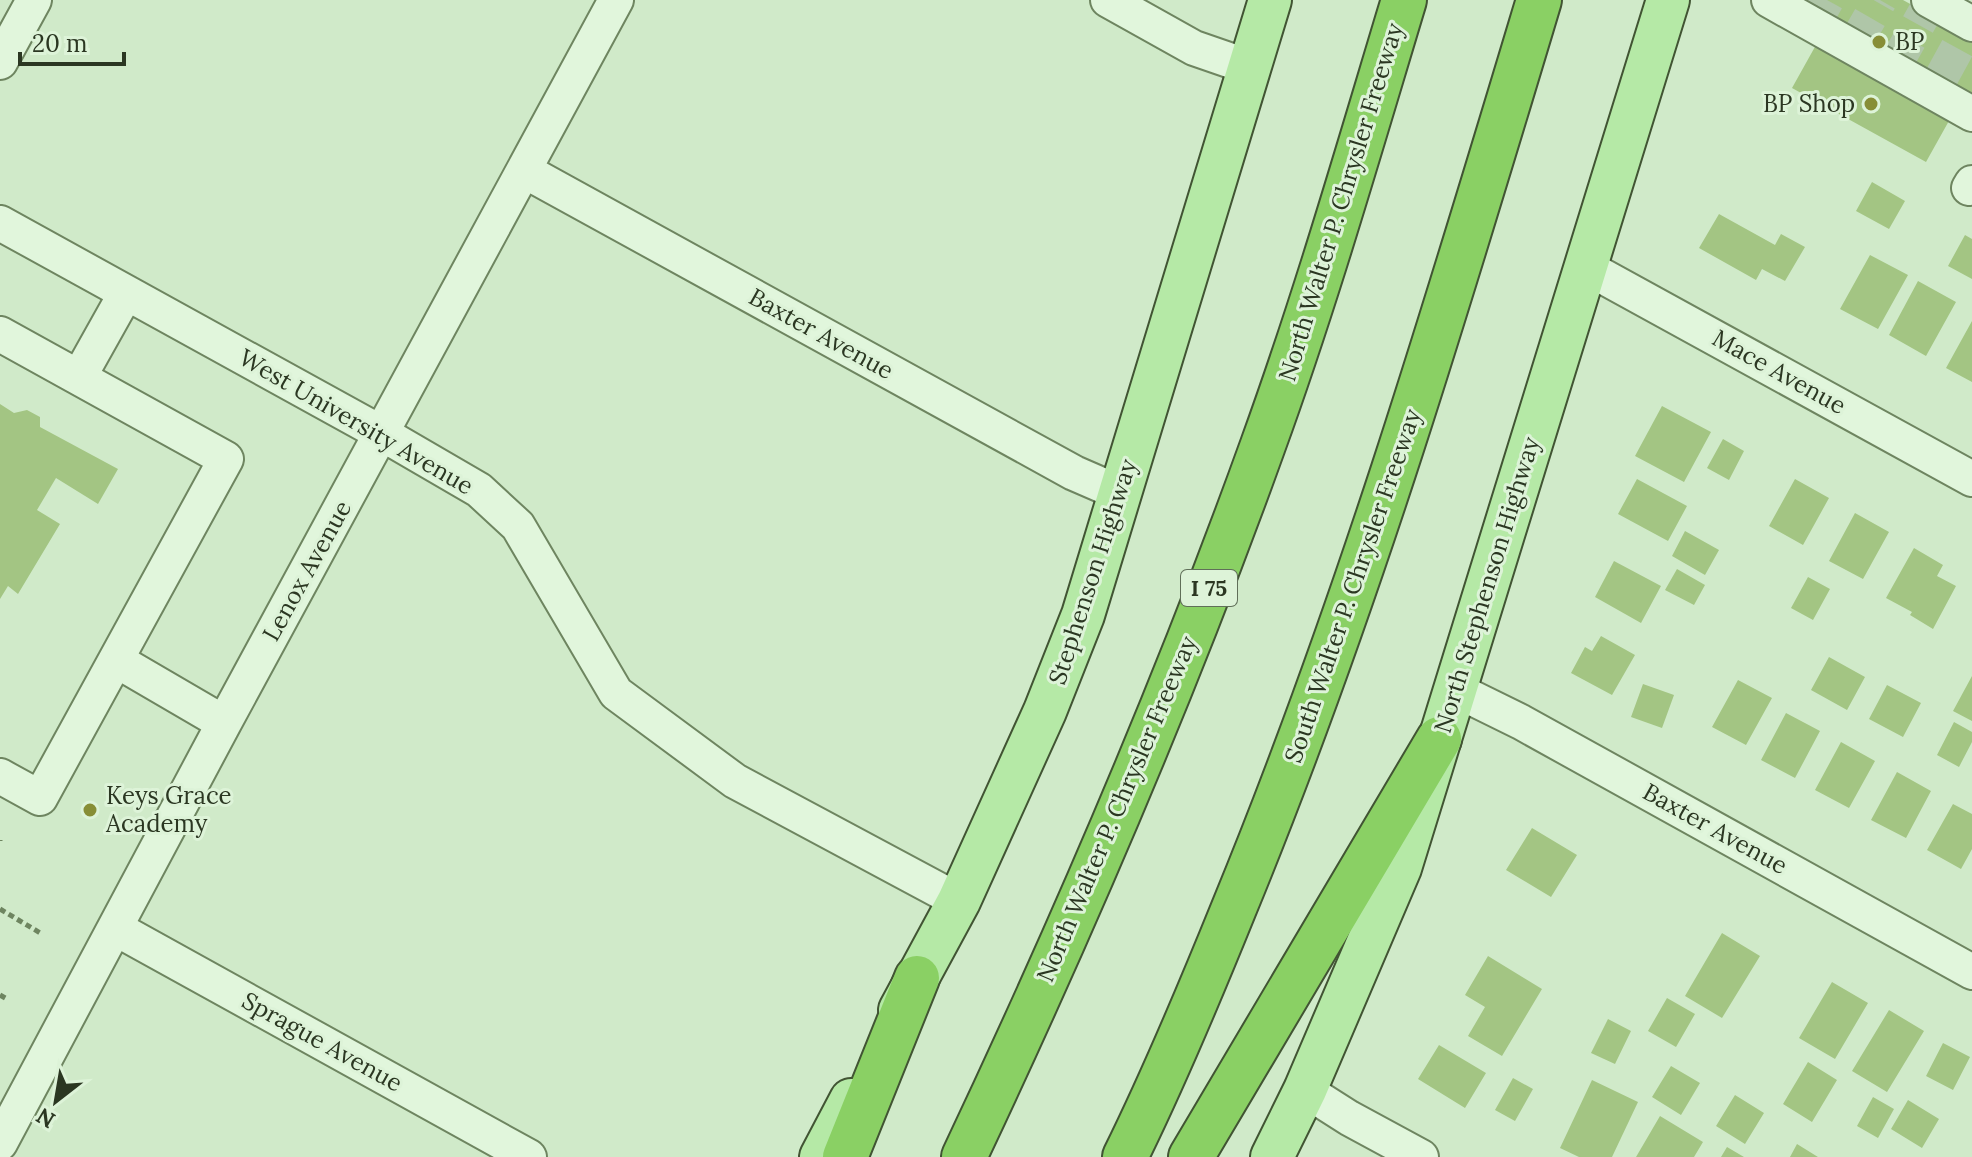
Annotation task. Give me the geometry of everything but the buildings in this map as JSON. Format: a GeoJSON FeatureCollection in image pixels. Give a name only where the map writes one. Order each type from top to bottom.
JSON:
{"type":"FeatureCollection","features":[{"type":"Feature","properties":{"kind":"highway","name":"North Walter P. Chrysler Freeway"},"geometry":{"type":"LineString","coordinates":[[964,1157],[1110,836],[1221,555],[1302,332],[1404,0]]}},
{"type":"Feature","properties":{"kind":"highway","name":"South Walter P. Chrysler Freeway"},"geometry":{"type":"LineString","coordinates":[[1125,1157],[1206,976],[1291,768],[1341,631],[1434,351],[1539,0]]}},
{"type":"Feature","properties":{"kind":"highway"},"geometry":{"type":"LineString","coordinates":[[1191,1157],[1439,739]]}},
{"type":"Feature","properties":{"kind":"highway"},"geometry":{"type":"LineString","coordinates":[[845,1157],[917,978]]}},
{"type":"Feature","properties":{"kind":"main road","name":"Stephenson Highway"},"geometry":{"type":"LineString","coordinates":[[821,1157],[959,901],[1045,711],[1083,615],[1270,0]]}},
{"type":"Feature","properties":{"kind":"main road","name":"North Stephenson Highway"},"geometry":{"type":"LineString","coordinates":[[1272,1157],[1305,1090],[1400,868],[1668,0]]}},
{"type":"Feature","properties":{"kind":"street"},"geometry":{"type":"LineString","coordinates":[[0,62],[34,0]]}},
{"type":"Feature","properties":{"kind":"street","name":"Lenox Avenue"},"geometry":{"type":"LineString","coordinates":[[0,1143],[616,0]]}},
{"type":"Feature","properties":{"kind":"street"},"geometry":{"type":"LineString","coordinates":[[1108,0],[1194,48],[1249,67]]}},
{"type":"Feature","properties":{"kind":"street"},"geometry":{"type":"LineString","coordinates":[[1779,2],[1817,18],[1956,97]]}},
{"type":"Feature","properties":{"kind":"street"},"geometry":{"type":"LineString","coordinates":[[1928,4],[1970,27]]}},
{"type":"Feature","properties":{"kind":"street","name":"Baxter Avenue"},"geometry":{"type":"LineString","coordinates":[[525,171],[1074,473],[1120,493]]}},
{"type":"Feature","properties":{"kind":"street","name":"West University Avenue"},"geometry":{"type":"LineString","coordinates":[[0,223],[479,490],[518,526],[616,693],[735,781],[959,901]]}},
{"type":"Feature","properties":{"kind":"street","name":"Mace Avenue"},"geometry":{"type":"LineString","coordinates":[[1586,267],[1972,479]]}},
{"type":"Feature","properties":{"kind":"street"},"geometry":{"type":"LineString","coordinates":[[79,377],[126,293]]}},
{"type":"Feature","properties":{"kind":"street"},"geometry":{"type":"LineString","coordinates":[[0,334],[226,459],[40,798],[0,776]]}},
{"type":"Feature","properties":{"kind":"street"},"geometry":{"type":"LineString","coordinates":[[116,660],[224,723]]}},
{"type":"Feature","properties":{"kind":"street","name":"Baxter Avenue"},"geometry":{"type":"LineString","coordinates":[[1456,690],[1521,722],[1972,972]]}},
{"type":"Feature","properties":{"kind":"street","name":"Sprague Avenue"},"geometry":{"type":"LineString","coordinates":[[115,928],[529,1157]]}},
{"type":"Feature","properties":{"kind":"street"},"geometry":{"type":"LineString","coordinates":[[1305,1090],[1421,1157]]}},
{"type":"Feature","properties":{"kind":"path"},"geometry":{"type":"LineString","coordinates":[[0,909],[42,934]]}},
{"type":"Feature","properties":{"kind":"path"},"geometry":{"type":"LineString","coordinates":[[0,995],[7,999]]}},
{"type":"Feature","properties":{"kind":"tunnel"},"geometry":{"type":"LineString","coordinates":[[1821,11],[1827,0]]}},
{"type":"Feature","properties":{"kind":"tunnel"},"geometry":{"type":"LineString","coordinates":[[1853,47],[1880,0]]}},
{"type":"Feature","properties":{"kind":"tunnel"},"geometry":{"type":"LineString","coordinates":[[1893,69],[1925,12]]}},
{"type":"Feature","properties":{"kind":"tunnel"},"geometry":{"type":"LineString","coordinates":[[1941,78],[1965,34]]}},
{"type":"Feature","properties":{"kind":"place","name":"BP"},"geometry":{"type":"Point","coordinates":[1879,42]}},
{"type":"Feature","properties":{"kind":"place","name":"BP Shop"},"geometry":{"type":"Point","coordinates":[1871,104]}},
{"type":"Feature","properties":{"kind":"place","name":"Keys Grace Academy"},"geometry":{"type":"Point","coordinates":[90,810]}}]}
